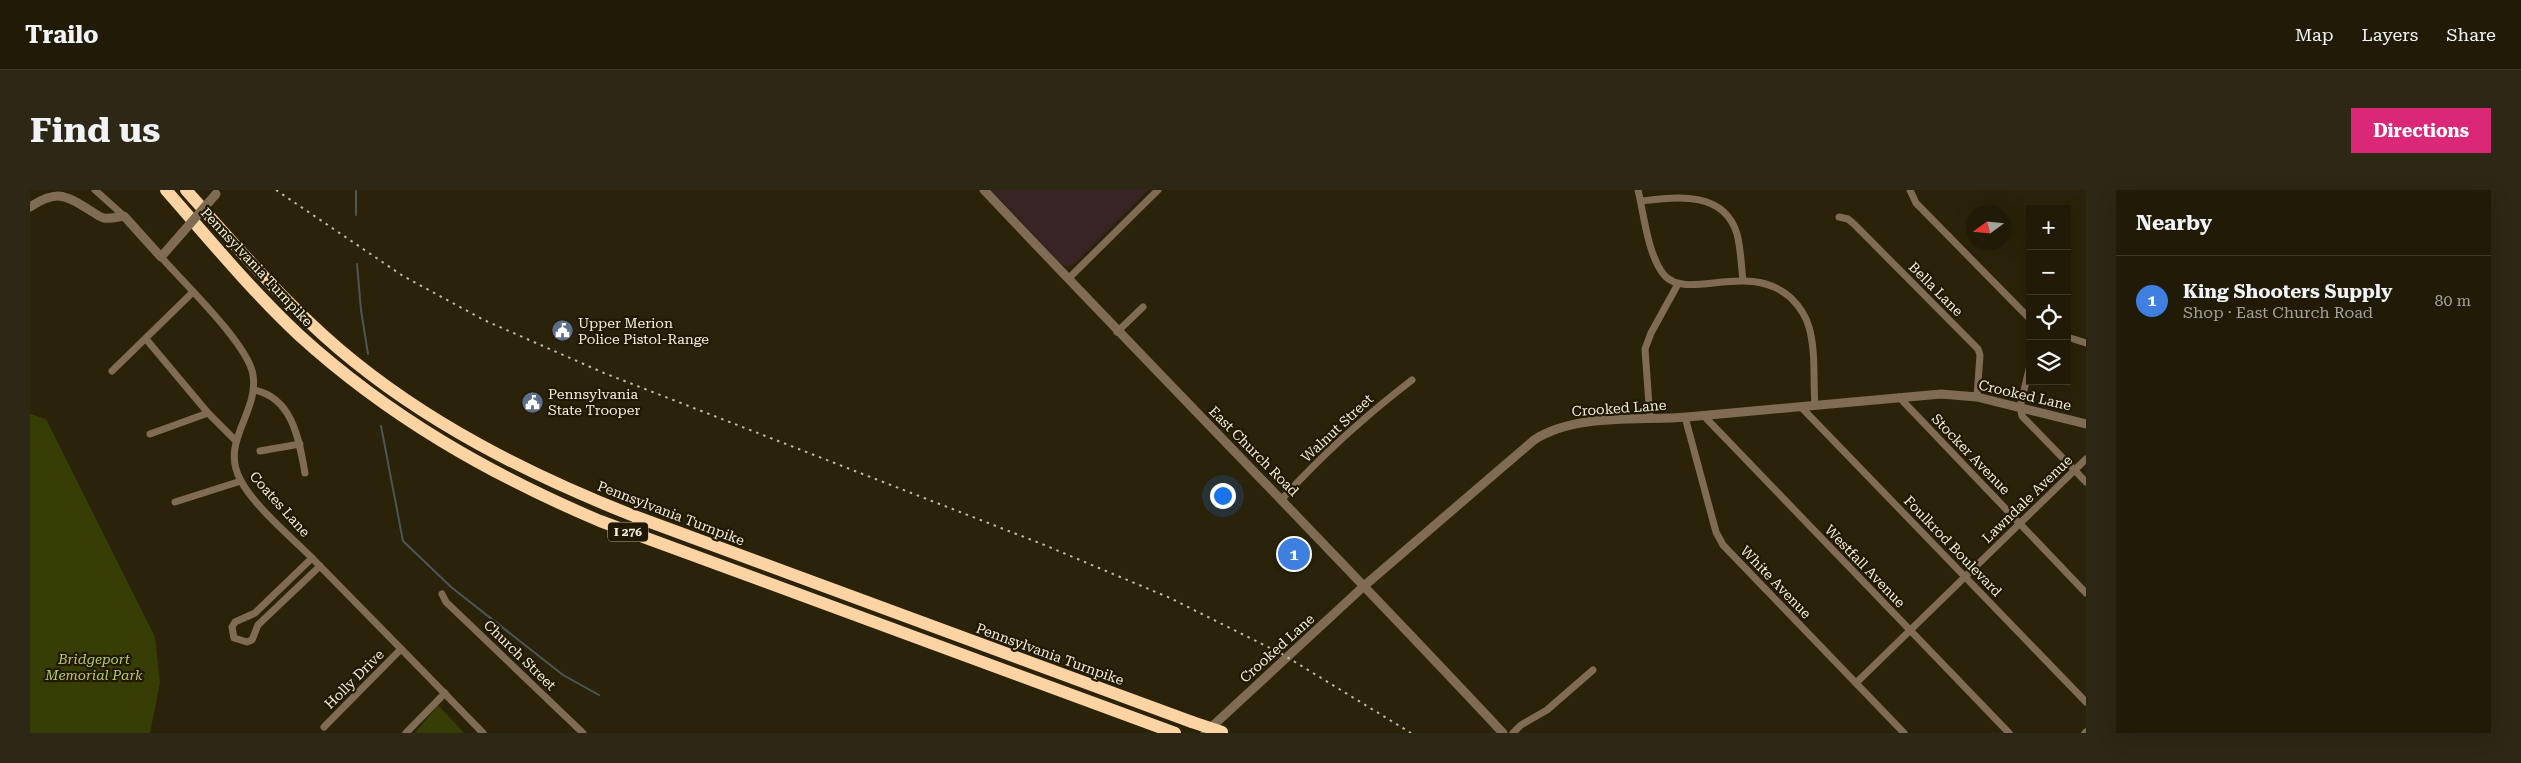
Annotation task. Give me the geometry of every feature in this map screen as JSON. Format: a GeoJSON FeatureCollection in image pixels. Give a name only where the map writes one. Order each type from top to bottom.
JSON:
{"type":"FeatureCollection","features":[{"type":"Feature","properties":{"kind":"highway","name":"Pennsylvania Turnpike"},"geometry":{"type":"LineString","coordinates":[[166,190],[245,281],[317,350],[393,411],[484,468],[600,521],[1176,733]]}},
{"type":"Feature","properties":{"kind":"highway","name":"Pennsylvania Turnpike"},"geometry":{"type":"LineString","coordinates":[[186,190],[268,281],[338,348],[419,408],[491,452],[561,485],[634,516],[1223,733]]}},
{"type":"Feature","properties":{"kind":"street"},"geometry":{"type":"LineString","coordinates":[[95,190],[124,216],[161,257],[218,192]]}},
{"type":"Feature","properties":{"kind":"street","name":"East Church Road"},"geometry":{"type":"LineString","coordinates":[[984,190],[1117,332],[1282,499],[1503,733]]}},
{"type":"Feature","properties":{"kind":"street"},"geometry":{"type":"LineString","coordinates":[[1068,279],[1158,190]]}},
{"type":"Feature","properties":{"kind":"street"},"geometry":{"type":"LineString","coordinates":[[1638,190],[1655,259],[1666,276],[1678,284],[1743,280],[1762,282],[1778,289],[1793,301],[1803,313],[1811,336],[1815,406]]}},
{"type":"Feature","properties":{"kind":"street"},"geometry":{"type":"LineString","coordinates":[[1910,190],[1916,203],[2026,315]]}},
{"type":"Feature","properties":{"kind":"street"},"geometry":{"type":"LineString","coordinates":[[30,207],[42,196],[56,192],[63,194],[101,217],[113,218],[124,216]]}},
{"type":"Feature","properties":{"kind":"street"},"geometry":{"type":"LineString","coordinates":[[1641,201],[1685,197],[1715,205],[1728,218],[1736,232],[1743,280]]}},
{"type":"Feature","properties":{"kind":"street","name":"Bella Lane"},"geometry":{"type":"LineString","coordinates":[[1839,217],[1848,219],[1854,224],[1978,349],[1980,362],[1978,397]]}},
{"type":"Feature","properties":{"kind":"street","name":"Coates Lane"},"geometry":{"type":"LineString","coordinates":[[161,257],[245,353],[253,372],[254,390],[251,403],[235,440],[234,462],[241,481],[275,520],[483,733]]}},
{"type":"Feature","properties":{"kind":"street"},"geometry":{"type":"LineString","coordinates":[[1650,419],[1645,349],[1651,333],[1678,284]]}},
{"type":"Feature","properties":{"kind":"street"},"geometry":{"type":"LineString","coordinates":[[112,371],[193,292]]}},
{"type":"Feature","properties":{"kind":"street"},"geometry":{"type":"LineString","coordinates":[[1117,332],[1143,306]]}},
{"type":"Feature","properties":{"kind":"street"},"geometry":{"type":"LineString","coordinates":[[2071,338],[2086,343]]}},
{"type":"Feature","properties":{"kind":"street"},"geometry":{"type":"LineString","coordinates":[[146,339],[208,413],[235,440]]}},
{"type":"Feature","properties":{"kind":"street","name":"Walnut Street"},"geometry":{"type":"LineString","coordinates":[[1282,499],[1312,466],[1364,417],[1412,380]]}},
{"type":"Feature","properties":{"kind":"street"},"geometry":{"type":"LineString","coordinates":[[2026,382],[2020,407],[2022,416],[2086,482]]}},
{"type":"Feature","properties":{"kind":"street"},"geometry":{"type":"LineString","coordinates":[[254,390],[271,395],[280,402],[289,415],[300,444],[305,473]]}},
{"type":"Feature","properties":{"kind":"street","name":"Crooked Lane"},"geometry":{"type":"LineString","coordinates":[[1205,733],[1364,586],[1544,434],[1574,424],[1704,416],[1941,394],[1978,397],[2086,424]]}},
{"type":"Feature","properties":{"kind":"street","name":"Stocker Avenue"},"geometry":{"type":"LineString","coordinates":[[1899,397],[2086,592]]}},
{"type":"Feature","properties":{"kind":"street","name":"Foulkrod Boulevard"},"geometry":{"type":"LineString","coordinates":[[1801,407],[2086,702]]}},
{"type":"Feature","properties":{"kind":"street"},"geometry":{"type":"LineString","coordinates":[[150,434],[208,413]]}},
{"type":"Feature","properties":{"kind":"street","name":"Westfall Avenue"},"geometry":{"type":"LineString","coordinates":[[1704,416],[2009,733]]}},
{"type":"Feature","properties":{"kind":"street","name":"White Avenue"},"geometry":{"type":"LineString","coordinates":[[1685,417],[1719,540],[1904,733]]}},
{"type":"Feature","properties":{"kind":"street"},"geometry":{"type":"LineString","coordinates":[[260,451],[300,444]]}},
{"type":"Feature","properties":{"kind":"street","name":"Lawndale Avenue"},"geometry":{"type":"LineString","coordinates":[[1856,683],[2086,458]]}},
{"type":"Feature","properties":{"kind":"street"},"geometry":{"type":"LineString","coordinates":[[175,502],[241,481]]}},
{"type":"Feature","properties":{"kind":"street"},"geometry":{"type":"LineString","coordinates":[[312,558],[255,613],[235,622],[232,627],[234,638],[246,642],[252,640],[258,625],[320,566]]}},
{"type":"Feature","properties":{"kind":"street","name":"Church Street"},"geometry":{"type":"LineString","coordinates":[[442,594],[446,602],[583,733]]}},
{"type":"Feature","properties":{"kind":"street","name":"Holly Drive"},"geometry":{"type":"LineString","coordinates":[[324,727],[401,649]]}},
{"type":"Feature","properties":{"kind":"street"},"geometry":{"type":"LineString","coordinates":[[1513,733],[1521,725],[1547,710],[1593,670]]}},
{"type":"Feature","properties":{"kind":"street"},"geometry":{"type":"LineString","coordinates":[[406,733],[444,693]]}},
{"type":"Feature","properties":{"kind":"shaded area"},"geometry":{"type":"Polygon","coordinates":[[[991,190],[1148,190],[1074,264],[1067,266],[1062,265],[991,190]]]}},
{"type":"Feature","properties":{"kind":"green space","name":"Bridgeport Memorial Park"},"geometry":{"type":"Polygon","coordinates":[[[30,414],[46,419],[155,637],[160,683],[150,733],[30,733],[30,414]]]}},
{"type":"Feature","properties":{"kind":"green space"},"geometry":{"type":"Polygon","coordinates":[[[438,705],[464,733],[415,733],[438,705]]]}},
{"type":"Feature","properties":{"kind":"waterway"},"geometry":{"type":"LineString","coordinates":[[356,190],[356,215]]}},
{"type":"Feature","properties":{"kind":"waterway"},"geometry":{"type":"LineString","coordinates":[[357,264],[361,310],[368,354]]}},
{"type":"Feature","properties":{"kind":"waterway"},"geometry":{"type":"LineString","coordinates":[[381,426],[403,541],[451,587],[563,675],[599,695]]}},
{"type":"Feature","properties":{"kind":"railway"},"geometry":{"type":"LineString","coordinates":[[276,190],[403,276],[484,320],[604,373],[1042,544],[1170,598],[1282,654],[1411,733]]}},
{"type":"Feature","properties":{"kind":"place","name":"Upper Merion Police Pistol-Range"},"geometry":{"type":"Point","coordinates":[562,331]}},
{"type":"Feature","properties":{"kind":"place","name":"Pennsylvania State Trooper"},"geometry":{"type":"Point","coordinates":[532,402]}},
{"type":"Feature","properties":{"kind":"place","name":"King Shooters Supply"},"geometry":{"type":"Point","coordinates":[1294,554]}}]}
